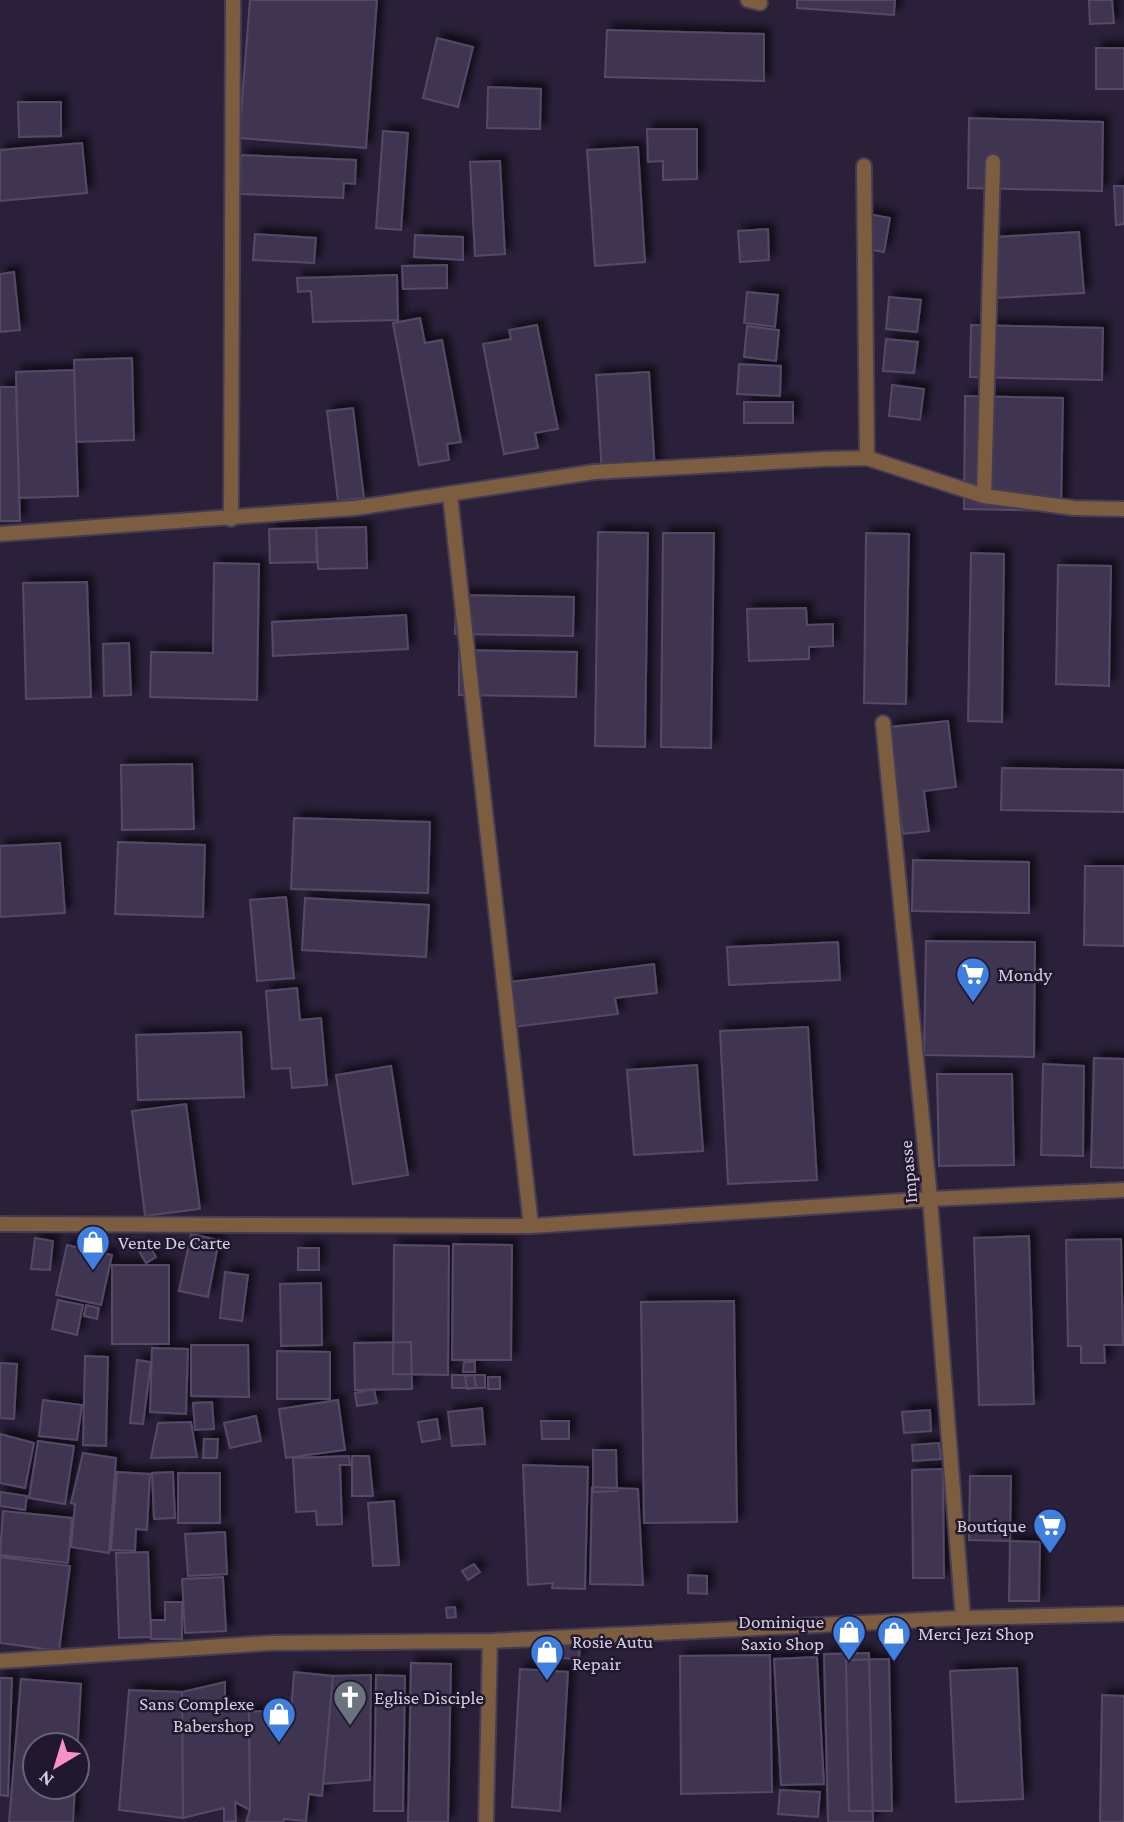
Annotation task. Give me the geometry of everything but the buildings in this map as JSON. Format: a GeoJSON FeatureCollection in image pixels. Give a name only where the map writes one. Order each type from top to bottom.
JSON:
{"type":"FeatureCollection","features":[{"type":"Feature","properties":{"kind":"street"},"geometry":{"type":"LineString","coordinates":[[231,519],[233,0]]}},
{"type":"Feature","properties":{"kind":"street"},"geometry":{"type":"LineString","coordinates":[[984,496],[993,162]]}},
{"type":"Feature","properties":{"kind":"street"},"geometry":{"type":"LineString","coordinates":[[864,166],[867,458]]}},
{"type":"Feature","properties":{"kind":"street"},"geometry":{"type":"LineString","coordinates":[[0,534],[355,508],[594,472],[867,458],[984,496],[1074,508],[1124,509]]}},
{"type":"Feature","properties":{"kind":"street"},"geometry":{"type":"LineString","coordinates":[[450,495],[531,1226]]}},
{"type":"Feature","properties":{"kind":"street","name":"Impasse"},"geometry":{"type":"LineString","coordinates":[[883,723],[930,1199],[963,1618]]}},
{"type":"Feature","properties":{"kind":"street"},"geometry":{"type":"LineString","coordinates":[[0,1224],[531,1226],[930,1199],[1124,1190]]}},
{"type":"Feature","properties":{"kind":"street"},"geometry":{"type":"LineString","coordinates":[[0,1661],[269,1643],[490,1641],[963,1618],[1124,1615]]}},
{"type":"Feature","properties":{"kind":"street"},"geometry":{"type":"LineString","coordinates":[[486,1822],[490,1641]]}},
{"type":"Feature","properties":{"kind":"place","name":"Mondy"},"geometry":{"type":"Point","coordinates":[973,1004]}},
{"type":"Feature","properties":{"kind":"place","name":"Vente De Carte"},"geometry":{"type":"Point","coordinates":[93,1272]}},
{"type":"Feature","properties":{"kind":"place","name":"Boutique"},"geometry":{"type":"Point","coordinates":[1050,1555]}},
{"type":"Feature","properties":{"kind":"place","name":"Dominique Saxio Shop"},"geometry":{"type":"Point","coordinates":[849,1662]}},
{"type":"Feature","properties":{"kind":"place","name":"Merci Jezi Shop"},"geometry":{"type":"Point","coordinates":[894,1663]}},
{"type":"Feature","properties":{"kind":"place","name":"Rosie Autu Repair"},"geometry":{"type":"Point","coordinates":[547,1682]}},
{"type":"Feature","properties":{"kind":"place","name":"Eglise Disciple"},"geometry":{"type":"Point","coordinates":[350,1727]}},
{"type":"Feature","properties":{"kind":"place","name":"Sans Complexe Babershop"},"geometry":{"type":"Point","coordinates":[279,1744]}}]}
